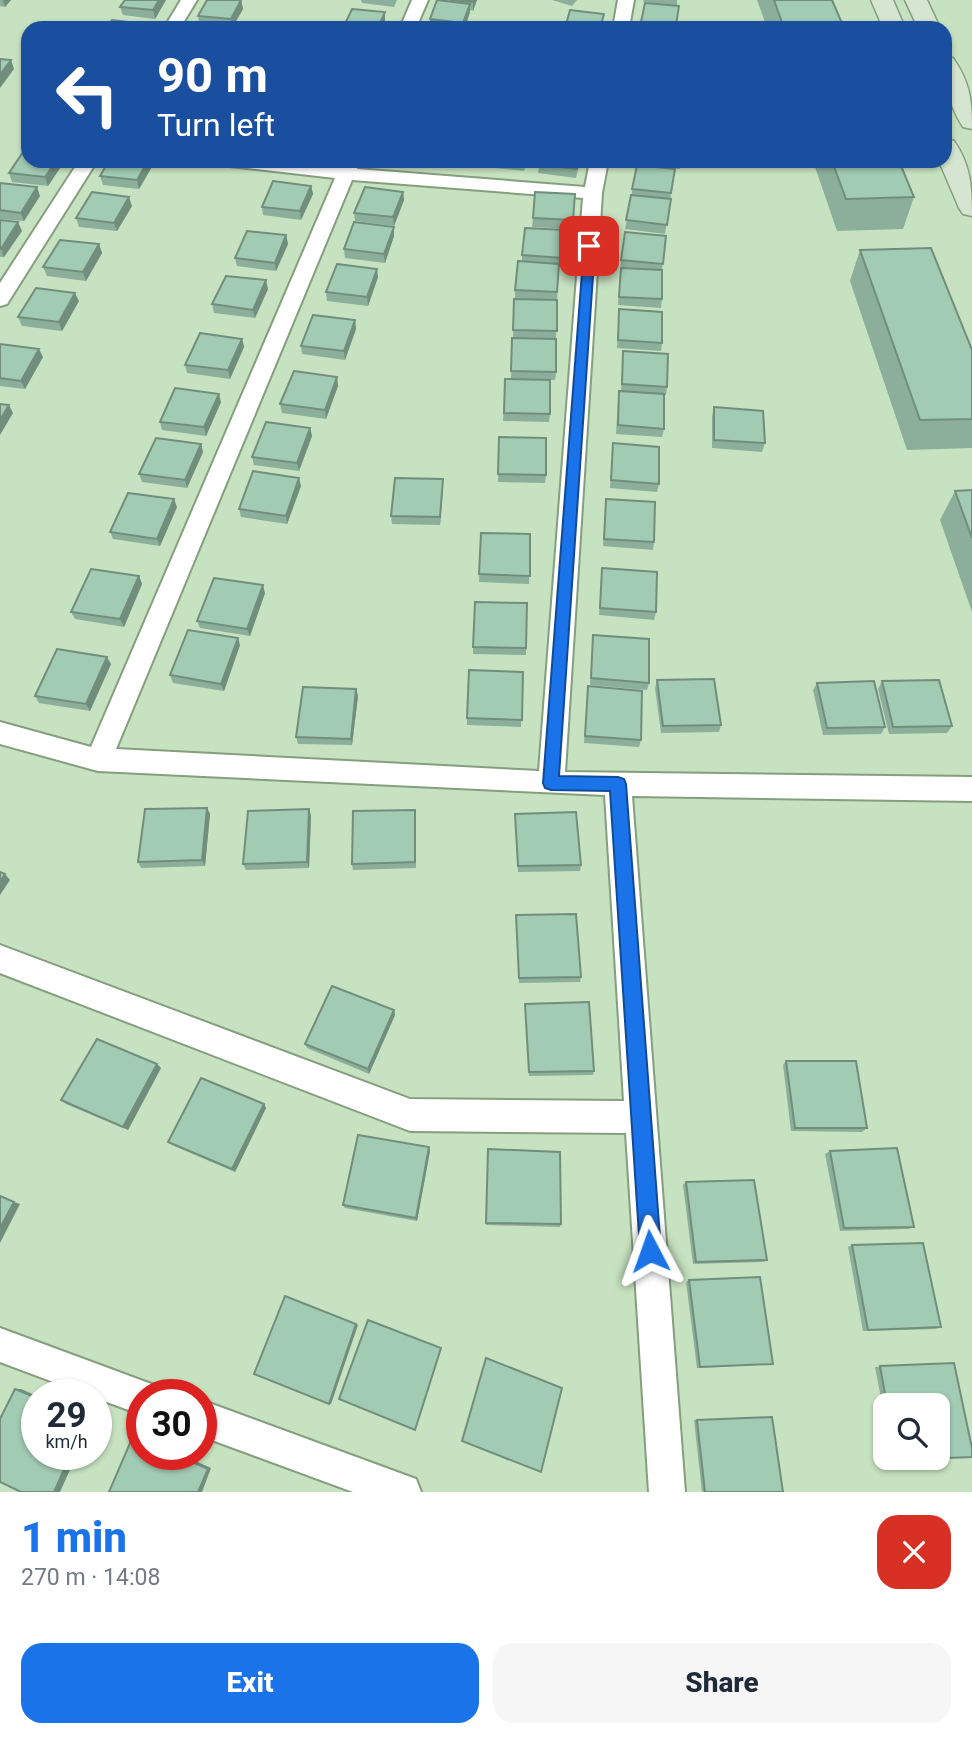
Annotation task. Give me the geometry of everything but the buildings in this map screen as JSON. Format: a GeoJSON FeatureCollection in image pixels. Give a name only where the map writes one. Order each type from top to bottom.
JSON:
{"type":"FeatureCollection","features":[{"type":"Feature","properties":{"kind":"main road"},"geometry":{"type":"LineString","coordinates":[[882,0],[891,21]]}},
{"type":"Feature","properties":{"kind":"main road"},"geometry":{"type":"LineString","coordinates":[[916,0],[926,21]]}},
{"type":"Feature","properties":{"kind":"main road"},"geometry":{"type":"LineString","coordinates":[[952,78],[972,122]]}},
{"type":"Feature","properties":{"kind":"main road"},"geometry":{"type":"LineString","coordinates":[[952,162],[972,208]]}},
{"type":"Feature","properties":{"kind":"street"},"geometry":{"type":"LineString","coordinates":[[176,21],[189,0]]}},
{"type":"Feature","properties":{"kind":"street"},"geometry":{"type":"LineString","coordinates":[[411,21],[420,0]]}},
{"type":"Feature","properties":{"kind":"street"},"geometry":{"type":"LineString","coordinates":[[622,21],[626,0]]}},
{"type":"Feature","properties":{"kind":"street"},"geometry":{"type":"LineString","coordinates":[[0,299],[84,168]]}},
{"type":"Feature","properties":{"kind":"street"},"geometry":{"type":"LineString","coordinates":[[98,760],[348,168],[593,193]]}},
{"type":"Feature","properties":{"kind":"street"},"geometry":{"type":"LineString","coordinates":[[551,783],[593,193],[598,168]]}},
{"type":"Feature","properties":{"kind":"street"},"geometry":{"type":"LineString","coordinates":[[0,733],[98,760],[551,783],[972,789]]}},
{"type":"Feature","properties":{"kind":"street"},"geometry":{"type":"LineString","coordinates":[[618,784],[667,1492]]}},
{"type":"Feature","properties":{"kind":"street"},"geometry":{"type":"LineString","coordinates":[[0,959],[411,1115],[641,1117]]}},
{"type":"Feature","properties":{"kind":"street"},"geometry":{"type":"LineString","coordinates":[[0,1345],[126,1391]]}},
{"type":"Feature","properties":{"kind":"street"},"geometry":{"type":"LineString","coordinates":[[217,1424],[403,1492]]}},
{"type":"Feature","properties":{"kind":"route"},"geometry":{"type":"LineString","coordinates":[[589,246],[551,783],[618,784],[650,1251]]}}]}
